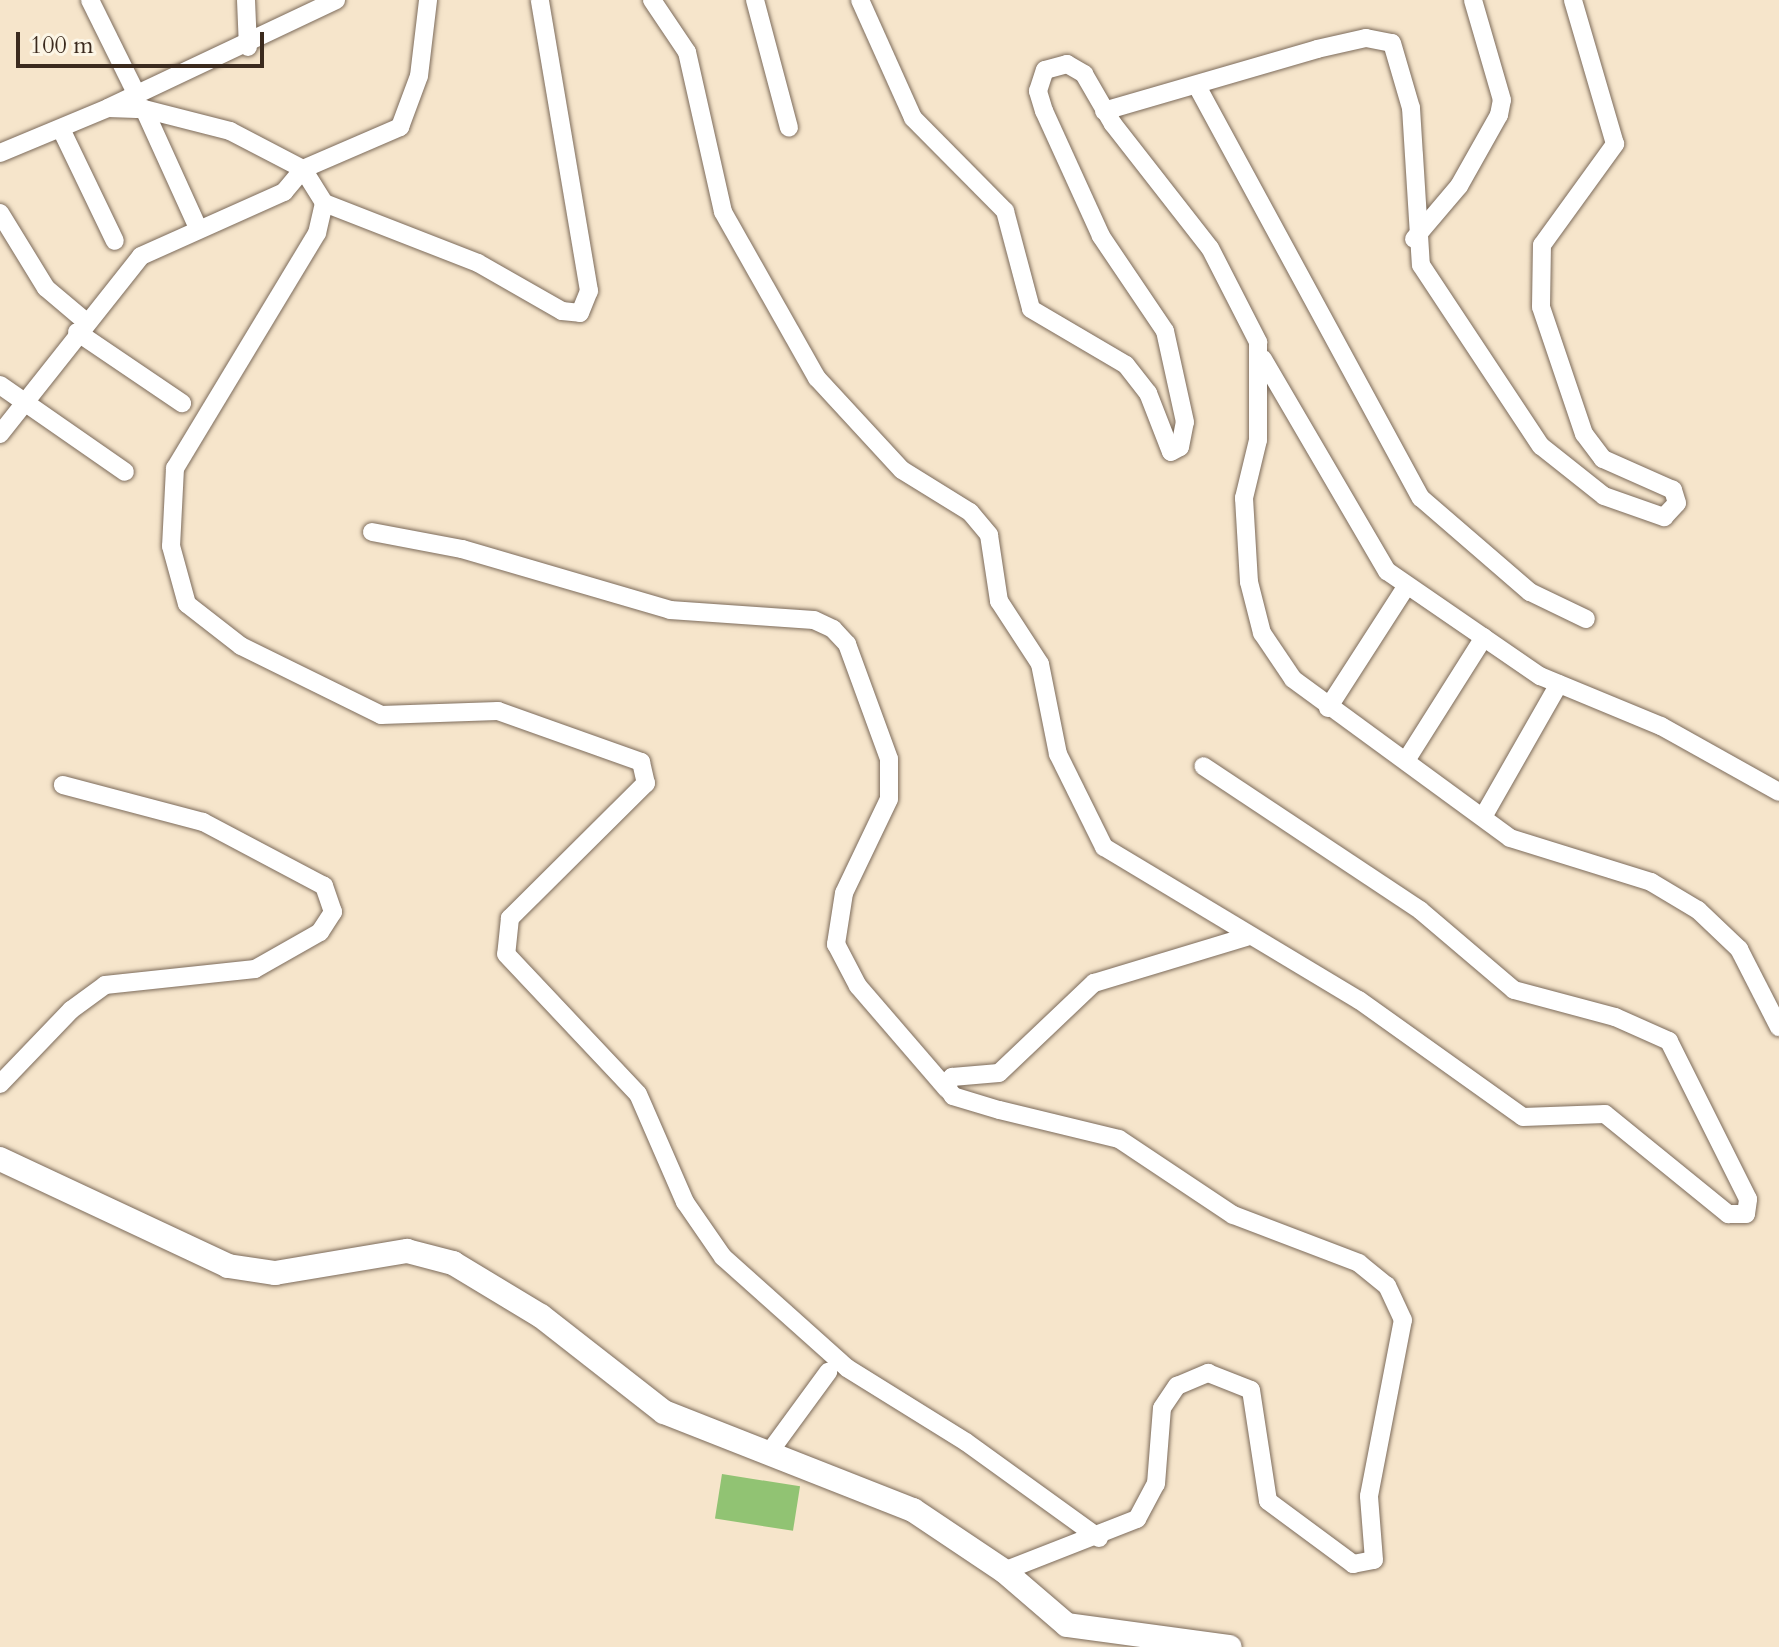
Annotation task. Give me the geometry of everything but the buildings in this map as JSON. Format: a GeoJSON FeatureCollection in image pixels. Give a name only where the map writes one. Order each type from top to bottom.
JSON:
{"type":"FeatureCollection","features":[{"type":"Feature","properties":{"kind":"street"},"geometry":{"type":"LineString","coordinates":[[90,0],[198,228]]}},
{"type":"Feature","properties":{"kind":"street"},"geometry":{"type":"LineString","coordinates":[[246,0],[248,47]]}},
{"type":"Feature","properties":{"kind":"street"},"geometry":{"type":"LineString","coordinates":[[0,153],[108,108],[140,101],[336,0]]}},
{"type":"Feature","properties":{"kind":"street"},"geometry":{"type":"LineString","coordinates":[[0,434],[81,327],[141,256],[284,192],[303,169],[400,127],[412,108],[428,0]]}},
{"type":"Feature","properties":{"kind":"street"},"geometry":{"type":"LineString","coordinates":[[140,101],[230,131],[303,169],[324,203],[478,263],[562,311],[580,313],[589,291],[540,0]]}},
{"type":"Feature","properties":{"kind":"street"},"geometry":{"type":"LineString","coordinates":[[652,0],[683,41],[713,183],[735,240],[790,320],[817,378],[902,470],[970,512],[989,535],[999,601],[1040,664],[1058,754],[1099,840],[1246,937],[1359,1000],[1523,1117],[1605,1114],[1728,1214],[1746,1214],[1745,1194],[1669,1041],[1615,1017],[1514,990],[1420,910],[1203,766]]}},
{"type":"Feature","properties":{"kind":"street"},"geometry":{"type":"LineString","coordinates":[[755,0],[789,128]]}},
{"type":"Feature","properties":{"kind":"street"},"geometry":{"type":"LineString","coordinates":[[860,0],[913,118],[1005,211],[1031,309],[1126,365],[1174,452],[1185,422],[1165,331],[1101,236],[1044,111],[1041,76],[1058,63],[1079,69],[1104,111],[1210,248],[1256,330],[1260,353],[1258,440],[1244,498],[1251,599],[1276,658],[1328,708],[1407,759],[1522,845],[1641,879],[1698,910],[1739,949],[1779,1027]]}},
{"type":"Feature","properties":{"kind":"street"},"geometry":{"type":"LineString","coordinates":[[1414,239],[1459,186],[1499,115],[1502,100],[1473,0]]}},
{"type":"Feature","properties":{"kind":"street"},"geometry":{"type":"LineString","coordinates":[[1104,111],[1366,38],[1392,43],[1411,108],[1414,239],[1421,265],[1541,446],[1604,496],[1657,518],[1670,513],[1677,503],[1667,485],[1618,467],[1591,446],[1541,307],[1542,245],[1615,144],[1573,0]]}},
{"type":"Feature","properties":{"kind":"street"},"geometry":{"type":"LineString","coordinates":[[1197,86],[1421,498],[1530,592],[1586,619]]}},
{"type":"Feature","properties":{"kind":"street"},"geometry":{"type":"LineString","coordinates":[[61,129],[115,241]]}},
{"type":"Feature","properties":{"kind":"street"},"geometry":{"type":"LineString","coordinates":[[324,203],[309,251],[175,468],[171,546],[187,604],[241,646],[381,715],[498,711],[641,762],[646,783],[510,918],[506,954],[638,1094],[685,1202],[723,1257],[847,1368],[966,1442],[1099,1538]]}},
{"type":"Feature","properties":{"kind":"street"},"geometry":{"type":"LineString","coordinates":[[0,213],[46,288],[81,327],[182,403]]}},
{"type":"Feature","properties":{"kind":"street"},"geometry":{"type":"LineString","coordinates":[[1260,353],[1371,554],[1406,587],[1559,684],[1661,726],[1779,792]]}},
{"type":"Feature","properties":{"kind":"street"},"geometry":{"type":"LineString","coordinates":[[0,385],[125,472]]}},
{"type":"Feature","properties":{"kind":"street"},"geometry":{"type":"LineString","coordinates":[[372,532],[462,549],[670,610],[814,620],[833,629],[847,644],[889,759],[889,799],[844,893],[836,944],[858,986],[947,1089],[999,1110],[1119,1139],[1233,1215],[1359,1263],[1400,1306],[1369,1496],[1371,1563],[1353,1564],[1268,1501],[1251,1390],[1208,1373],[1177,1386],[1162,1408],[1156,1484],[1145,1508],[1099,1538],[1004,1571]]}},
{"type":"Feature","properties":{"kind":"street"},"geometry":{"type":"LineString","coordinates":[[1328,708],[1406,587]]}},
{"type":"Feature","properties":{"kind":"street"},"geometry":{"type":"LineString","coordinates":[[1407,759],[1484,637]]}},
{"type":"Feature","properties":{"kind":"street"},"geometry":{"type":"LineString","coordinates":[[1483,817],[1559,684]]}},
{"type":"Feature","properties":{"kind":"street"},"geometry":{"type":"LineString","coordinates":[[0,1084],[71,1010],[105,985],[255,969],[320,932],[333,912],[324,886],[203,822],[63,785]]}},
{"type":"Feature","properties":{"kind":"street"},"geometry":{"type":"LineString","coordinates":[[947,1089],[952,1077],[999,1073],[1094,983],[1246,937]]}},
{"type":"Feature","properties":{"kind":"street"},"geometry":{"type":"LineString","coordinates":[[0,1159],[228,1266],[275,1273],[407,1251],[453,1263],[541,1316],[664,1412],[771,1450],[913,1510],[1004,1571],[1067,1625],[1087,1638],[1169,1634],[1230,1647]]}},
{"type":"Feature","properties":{"kind":"street"},"geometry":{"type":"LineString","coordinates":[[771,1450],[828,1372]]}},
{"type":"Feature","properties":{"kind":"green space"},"geometry":{"type":"Polygon","coordinates":[[[722,1474],[800,1486],[793,1531],[715,1518],[722,1474]]]}}]}
